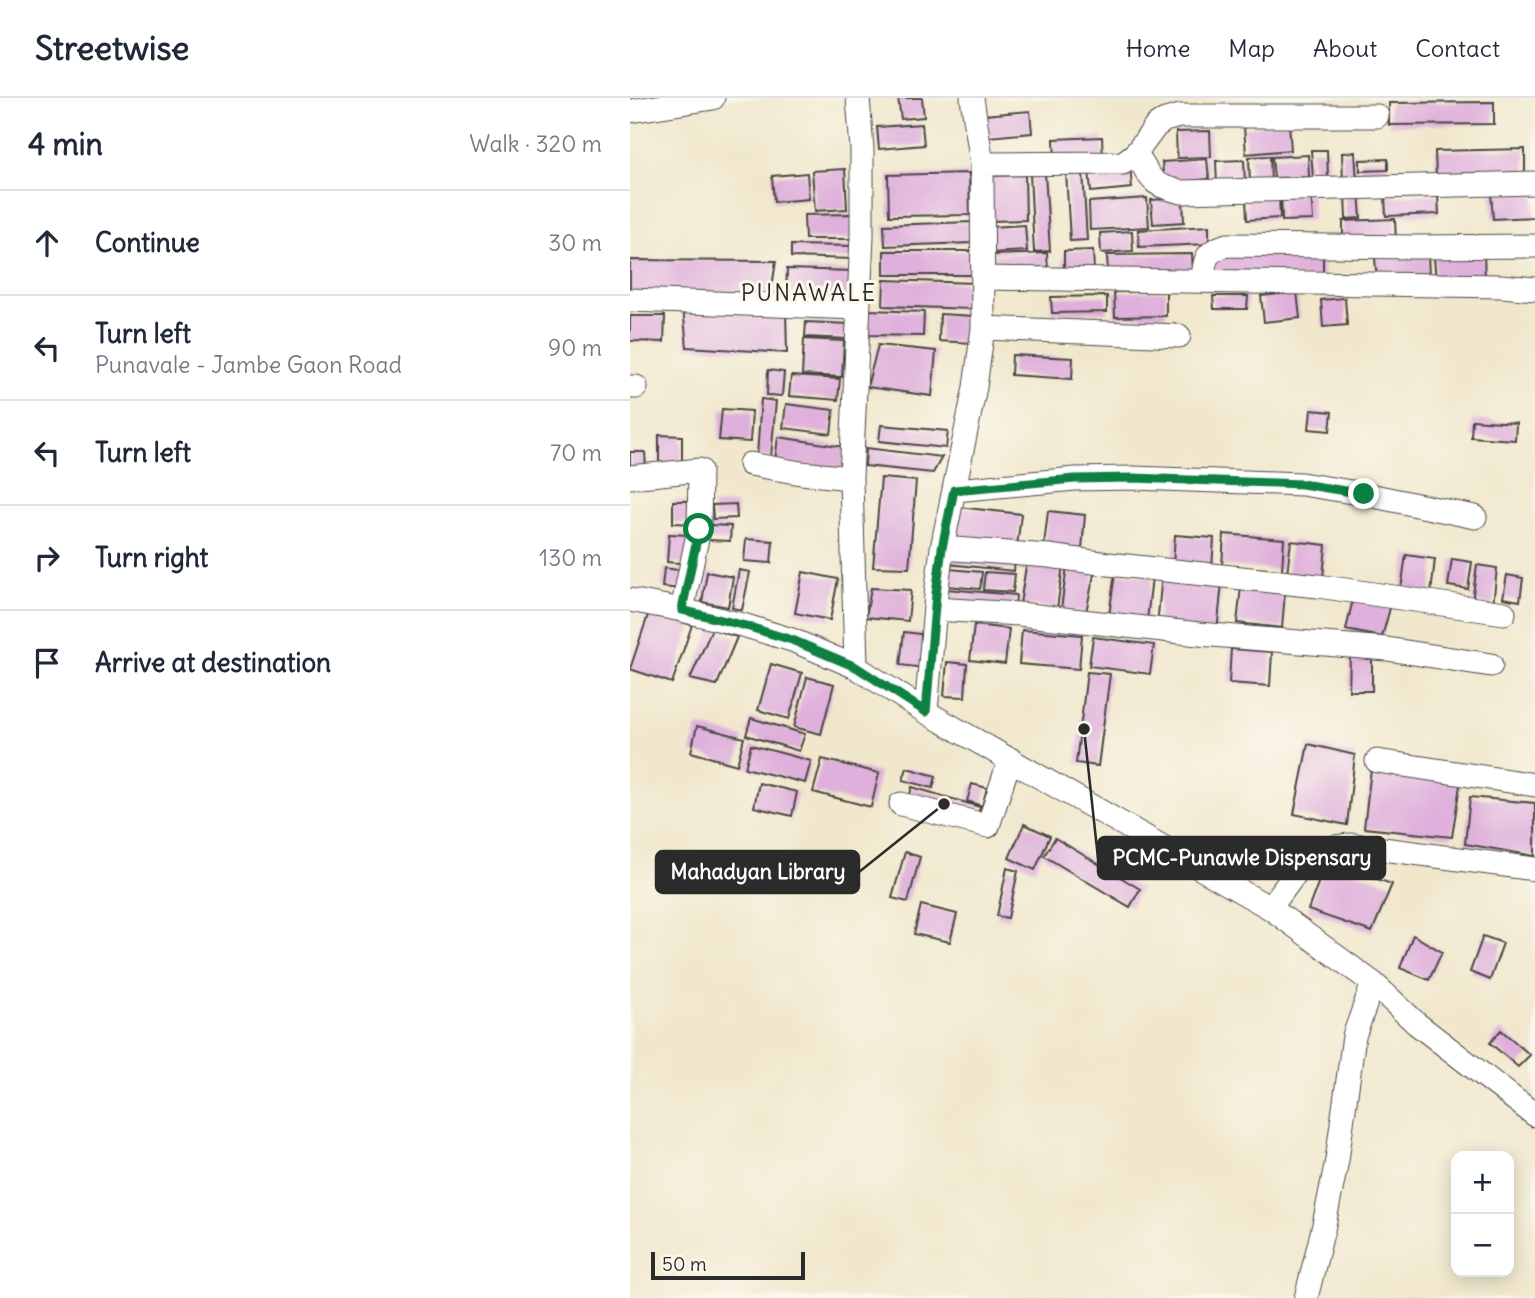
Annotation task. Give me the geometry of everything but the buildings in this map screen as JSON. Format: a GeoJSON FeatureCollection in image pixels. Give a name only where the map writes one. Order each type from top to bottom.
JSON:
{"type":"FeatureCollection","features":[{"type":"Feature","properties":{"kind":"street"},"geometry":{"type":"LineString","coordinates":[[630,111],[713,98]]}},
{"type":"Feature","properties":{"kind":"street"},"geometry":{"type":"LineString","coordinates":[[856,667],[851,478],[862,236],[862,149],[858,98]]}},
{"type":"Feature","properties":{"kind":"street"},"geometry":{"type":"LineString","coordinates":[[926,712],[942,548],[975,387],[983,328],[982,164],[972,98]]}},
{"type":"Feature","properties":{"kind":"street"},"geometry":{"type":"LineString","coordinates":[[982,164],[1123,163],[1136,153],[1156,126],[1165,120],[1180,117],[1377,116]]}},
{"type":"Feature","properties":{"kind":"street"},"geometry":{"type":"LineString","coordinates":[[1136,153],[1153,181],[1162,188],[1182,191],[1535,183]]}},
{"type":"Feature","properties":{"kind":"street"},"geometry":{"type":"LineString","coordinates":[[1203,281],[1208,254],[1227,245],[1535,246]]}},
{"type":"Feature","properties":{"kind":"street"},"geometry":{"type":"LineString","coordinates":[[984,278],[1487,285],[1535,289]]}},
{"type":"Feature","properties":{"kind":"street"},"geometry":{"type":"LineString","coordinates":[[630,300],[858,308]]}},
{"type":"Feature","properties":{"kind":"street"},"geometry":{"type":"LineString","coordinates":[[983,328],[1179,337]]}},
{"type":"Feature","properties":{"kind":"street"},"geometry":{"type":"LineString","coordinates":[[750,464],[851,478]]}},
{"type":"Feature","properties":{"kind":"street"},"geometry":{"type":"LineString","coordinates":[[630,477],[700,470],[699,529],[682,610]]}},
{"type":"Feature","properties":{"kind":"street"},"geometry":{"type":"LineString","coordinates":[[954,490],[1075,479],[1133,478],[1302,484],[1475,517]]}},
{"type":"Feature","properties":{"kind":"street"},"geometry":{"type":"LineString","coordinates":[[942,548],[1049,556],[1318,586],[1504,613]]}},
{"type":"Feature","properties":{"kind":"street"},"geometry":{"type":"LineString","coordinates":[[630,600],[746,626],[792,640],[856,667],[926,712],[1270,908],[1373,983],[1417,1024],[1535,1115]]}},
{"type":"Feature","properties":{"kind":"street"},"geometry":{"type":"LineString","coordinates":[[935,609],[1019,614],[1199,634],[1387,649],[1491,665]]}},
{"type":"Feature","properties":{"kind":"street"},"geometry":{"type":"LineString","coordinates":[[901,804],[988,826],[1010,760]]}},
{"type":"Feature","properties":{"kind":"street"},"geometry":{"type":"LineString","coordinates":[[1377,761],[1535,785]]}},
{"type":"Feature","properties":{"kind":"street"},"geometry":{"type":"LineString","coordinates":[[1270,908],[1306,859],[1337,846],[1353,845],[1535,869]]}},
{"type":"Feature","properties":{"kind":"street"},"geometry":{"type":"LineString","coordinates":[[1306,1298],[1337,1160],[1354,1037],[1373,983]]}},
{"type":"Feature","properties":{"kind":"place","name":"PCMC-Punawle Dispensary"},"geometry":{"type":"Point","coordinates":[1084,729]}},
{"type":"Feature","properties":{"kind":"place","name":"Mahadyan Library"},"geometry":{"type":"Point","coordinates":[944,804]}},
{"type":"Feature","properties":{"kind":"district","name":"PUNAWALE"},"geometry":{"type":"Point","coordinates":[809,292]}},
{"type":"Feature","properties":{"kind":"route"},"geometry":{"type":"LineString","coordinates":[[699,529],[682,610],[792,640],[856,667],[926,712],[936,594],[954,490],[1075,479],[1133,478],[1302,484],[1364,494]]}}]}
